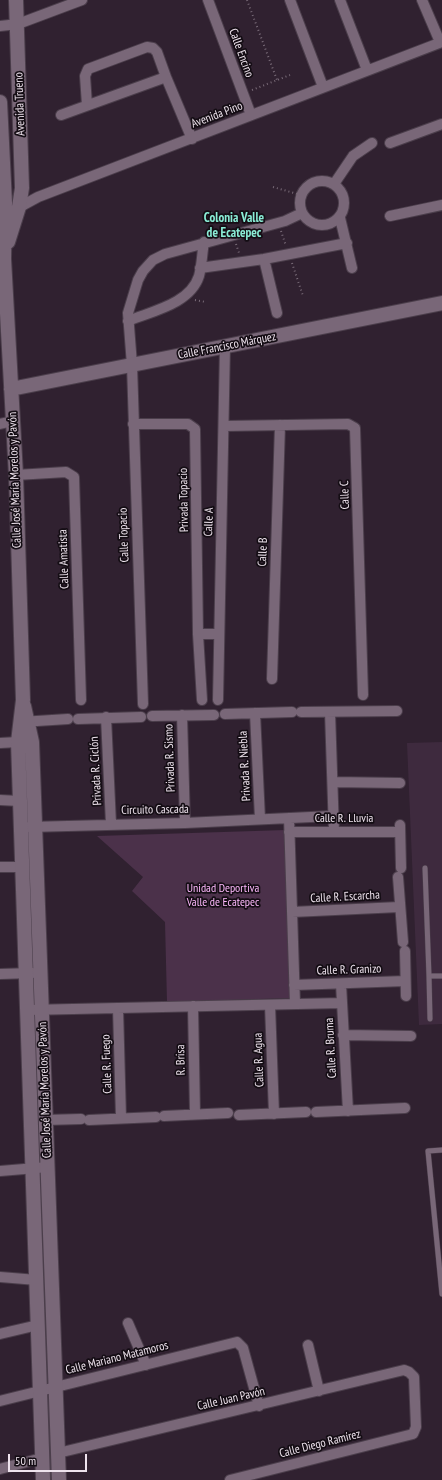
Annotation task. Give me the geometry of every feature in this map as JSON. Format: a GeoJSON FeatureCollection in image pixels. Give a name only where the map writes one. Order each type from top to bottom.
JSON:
{"type":"FeatureCollection","features":[{"type":"Feature","properties":{"kind":"street","name":"Avenida Trueno"},"geometry":{"type":"LineString","coordinates":[[16,0],[18,24],[22,188],[19,207]]}},
{"type":"Feature","properties":{"kind":"street"},"geometry":{"type":"LineString","coordinates":[[0,26],[18,24],[82,0]]}},
{"type":"Feature","properties":{"kind":"street","name":"Calle Encino"},"geometry":{"type":"LineString","coordinates":[[208,0],[242,95],[251,115]]}},
{"type":"Feature","properties":{"kind":"street"},"geometry":{"type":"LineString","coordinates":[[290,0],[323,87]]}},
{"type":"Feature","properties":{"kind":"street"},"geometry":{"type":"LineString","coordinates":[[340,0],[367,70]]}},
{"type":"Feature","properties":{"kind":"street"},"geometry":{"type":"LineString","coordinates":[[422,0],[441,42]]}},
{"type":"Feature","properties":{"kind":"street","name":"Avenida Pino"},"geometry":{"type":"LineString","coordinates":[[2,222],[19,207],[38,197],[441,42]]}},
{"type":"Feature","properties":{"kind":"street"},"geometry":{"type":"LineString","coordinates":[[87,105],[85,76],[88,69],[150,47],[156,50],[192,138]]}},
{"type":"Feature","properties":{"kind":"street"},"geometry":{"type":"LineString","coordinates":[[61,115],[166,77]]}},
{"type":"Feature","properties":{"kind":"street","name":"Avenida Trueno"},"geometry":{"type":"LineString","coordinates":[[0,102],[2,222]]}},
{"type":"Feature","properties":{"kind":"street"},"geometry":{"type":"LineString","coordinates":[[390,143],[442,124]]}},
{"type":"Feature","properties":{"kind":"street"},"geometry":{"type":"LineString","coordinates":[[334,184],[353,156],[372,143]]}},
{"type":"Feature","properties":{"kind":"street"},"geometry":{"type":"LineString","coordinates":[[321,181],[334,184],[341,191],[344,200],[344,209],[340,218],[330,224],[319,226],[309,221],[302,213],[300,204],[302,195],[309,185],[321,181]]}},
{"type":"Feature","properties":{"kind":"street"},"geometry":{"type":"LineString","coordinates":[[390,216],[442,206]]}},
{"type":"Feature","properties":{"kind":"street","name":"Calle José María Morelos y Pavón"},"geometry":{"type":"LineString","coordinates":[[4,259],[19,207]]}},
{"type":"Feature","properties":{"kind":"street","name":"Calle Topacio"},"geometry":{"type":"LineString","coordinates":[[143,704],[132,365],[128,320],[128,313],[138,280],[153,260],[165,254],[233,234],[285,221],[302,213]]}},
{"type":"Feature","properties":{"kind":"street"},"geometry":{"type":"LineString","coordinates":[[340,218],[352,268]]}},
{"type":"Feature","properties":{"kind":"street","name":"Calle José María Morelos y Pavón"},"geometry":{"type":"LineString","coordinates":[[2,222],[11,389],[7,423],[16,475],[24,722],[32,742],[28,827],[35,1009],[32,1169],[43,1480]]}},
{"type":"Feature","properties":{"kind":"street"},"geometry":{"type":"LineString","coordinates":[[128,320],[184,297],[199,276],[204,242]]}},
{"type":"Feature","properties":{"kind":"street"},"geometry":{"type":"LineString","coordinates":[[200,268],[264,259],[347,243]]}},
{"type":"Feature","properties":{"kind":"street"},"geometry":{"type":"LineString","coordinates":[[264,259],[277,313]]}},
{"type":"Feature","properties":{"kind":"street","name":"Calle Francisco Márquez"},"geometry":{"type":"LineString","coordinates":[[11,389],[442,303]]}},
{"type":"Feature","properties":{"kind":"street","name":"Calle A"},"geometry":{"type":"LineString","coordinates":[[218,700],[225,346]]}},
{"type":"Feature","properties":{"kind":"street","name":"Privada Topacio"},"geometry":{"type":"LineString","coordinates":[[133,424],[188,424],[195,429],[198,634],[202,700]]}},
{"type":"Feature","properties":{"kind":"street","name":"Calle C"},"geometry":{"type":"LineString","coordinates":[[224,426],[348,424],[356,428],[363,695]]}},
{"type":"Feature","properties":{"kind":"street","name":"Calle B"},"geometry":{"type":"LineString","coordinates":[[272,679],[280,426]]}},
{"type":"Feature","properties":{"kind":"street","name":"Calle Amatista"},"geometry":{"type":"LineString","coordinates":[[16,475],[66,472],[74,477],[81,700]]}},
{"type":"Feature","properties":{"kind":"street"},"geometry":{"type":"LineString","coordinates":[[198,634],[219,634]]}},
{"type":"Feature","properties":{"kind":"street"},"geometry":{"type":"LineString","coordinates":[[225,714],[397,711]]}},
{"type":"Feature","properties":{"kind":"street"},"geometry":{"type":"LineString","coordinates":[[330,712],[332,816],[334,832]]}},
{"type":"Feature","properties":{"kind":"street","name":"Privada R. Niebla"},"geometry":{"type":"LineString","coordinates":[[255,713],[260,819]]}},
{"type":"Feature","properties":{"kind":"street","name":"Privada R. Sismo"},"geometry":{"type":"LineString","coordinates":[[182,715],[185,823]]}},
{"type":"Feature","properties":{"kind":"street"},"geometry":{"type":"LineString","coordinates":[[152,716],[214,715]]}},
{"type":"Feature","properties":{"kind":"street"},"geometry":{"type":"LineString","coordinates":[[24,722],[106,717],[141,717]]}},
{"type":"Feature","properties":{"kind":"street","name":"Privada R. Ciclón"},"geometry":{"type":"LineString","coordinates":[[106,717],[111,824]]}},
{"type":"Feature","properties":{"kind":"street","name":"Calle José María Morelos y Pavón"},"geometry":{"type":"LineString","coordinates":[[24,722],[18,742],[19,801],[28,827],[21,866],[34,973]]}},
{"type":"Feature","properties":{"kind":"street"},"geometry":{"type":"LineString","coordinates":[[0,743],[18,742]]}},
{"type":"Feature","properties":{"kind":"street"},"geometry":{"type":"LineString","coordinates":[[332,782],[400,783]]}},
{"type":"Feature","properties":{"kind":"street"},"geometry":{"type":"LineString","coordinates":[[0,800],[19,801]]}},
{"type":"Feature","properties":{"kind":"street","name":"Circuito Cascada"},"geometry":{"type":"LineString","coordinates":[[28,827],[185,823],[332,816]]}},
{"type":"Feature","properties":{"kind":"street"},"geometry":{"type":"LineString","coordinates":[[289,818],[295,1004]]}},
{"type":"Feature","properties":{"kind":"street","name":"Calle R. Lluvia"},"geometry":{"type":"LineString","coordinates":[[289,832],[334,832],[400,829],[399,907]]}},
{"type":"Feature","properties":{"kind":"street"},"geometry":{"type":"LineString","coordinates":[[0,867],[21,866]]}},
{"type":"Feature","properties":{"kind":"street"},"geometry":{"type":"LineString","coordinates":[[399,907],[404,946],[406,996]]}},
{"type":"Feature","properties":{"kind":"street","name":"Calle R. Escarcha"},"geometry":{"type":"LineString","coordinates":[[292,912],[399,907]]}},
{"type":"Feature","properties":{"kind":"street"},"geometry":{"type":"LineString","coordinates":[[0,974],[34,973]]}},
{"type":"Feature","properties":{"kind":"street","name":"Calle R. Granizo"},"geometry":{"type":"LineString","coordinates":[[294,985],[405,981]]}},
{"type":"Feature","properties":{"kind":"street","name":"Calle R. Bruma"},"geometry":{"type":"LineString","coordinates":[[341,984],[348,1111]]}},
{"type":"Feature","properties":{"kind":"street"},"geometry":{"type":"LineString","coordinates":[[35,1009],[342,1003]]}},
{"type":"Feature","properties":{"kind":"street","name":"Calle R. Agua"},"geometry":{"type":"LineString","coordinates":[[270,1005],[274,1114]]}},
{"type":"Feature","properties":{"kind":"street","name":"R. Brisa"},"geometry":{"type":"LineString","coordinates":[[193,1006],[195,1114]]}},
{"type":"Feature","properties":{"kind":"street","name":"Calle R. Fuego"},"geometry":{"type":"LineString","coordinates":[[118,1008],[121,1118]]}},
{"type":"Feature","properties":{"kind":"street","name":"Calle José María Morelos y Pavón"},"geometry":{"type":"LineString","coordinates":[[35,1009],[48,1167],[59,1480]]}},
{"type":"Feature","properties":{"kind":"street"},"geometry":{"type":"LineString","coordinates":[[343,1036],[411,1036]]}},
{"type":"Feature","properties":{"kind":"street"},"geometry":{"type":"LineString","coordinates":[[316,1112],[405,1108]]}},
{"type":"Feature","properties":{"kind":"street"},"geometry":{"type":"LineString","coordinates":[[240,1116],[306,1112]]}},
{"type":"Feature","properties":{"kind":"street"},"geometry":{"type":"LineString","coordinates":[[45,1120],[160,1117],[228,1113]]}},
{"type":"Feature","properties":{"kind":"street"},"geometry":{"type":"LineString","coordinates":[[0,1171],[48,1167]]}},
{"type":"Feature","properties":{"kind":"street"},"geometry":{"type":"LineString","coordinates":[[0,1277],[37,1280]]}},
{"type":"Feature","properties":{"kind":"street"},"geometry":{"type":"LineString","coordinates":[[128,1323],[146,1365]]}},
{"type":"Feature","properties":{"kind":"street"},"geometry":{"type":"LineString","coordinates":[[0,1334],[38,1325]]}},
{"type":"Feature","properties":{"kind":"street","name":"Calle Mariano Matamoros"},"geometry":{"type":"LineString","coordinates":[[0,1401],[234,1342],[240,1343],[243,1348],[259,1406]]}},
{"type":"Feature","properties":{"kind":"street"},"geometry":{"type":"LineString","coordinates":[[308,1345],[319,1391]]}},
{"type":"Feature","properties":{"kind":"street","name":"Calle Juan Pavón"},"geometry":{"type":"LineString","coordinates":[[58,1453],[404,1370],[410,1372],[414,1377],[415,1432]]}},
{"type":"Feature","properties":{"kind":"street","name":"Calle Diego Ramírez"},"geometry":{"type":"LineString","coordinates":[[230,1480],[253,1477],[410,1435],[415,1432]]}},
{"type":"Feature","properties":{"kind":"street"},"geometry":{"type":"LineString","coordinates":[[0,1469],[42,1458]]}},
{"type":"Feature","properties":{"kind":"lane"},"geometry":{"type":"LineString","coordinates":[[425,868],[430,1019]]}},
{"type":"Feature","properties":{"kind":"lane"},"geometry":{"type":"LineString","coordinates":[[429,976],[442,976]]}},
{"type":"Feature","properties":{"kind":"lane"},"geometry":{"type":"LineString","coordinates":[[442,1150],[428,1151],[442,1294]]}},
{"type":"Feature","properties":{"kind":"path"},"geometry":{"type":"LineString","coordinates":[[247,0],[277,80]]}},
{"type":"Feature","properties":{"kind":"path"},"geometry":{"type":"LineString","coordinates":[[242,95],[290,75]]}},
{"type":"Feature","properties":{"kind":"path"},"geometry":{"type":"LineString","coordinates":[[273,187],[302,195]]}},
{"type":"Feature","properties":{"kind":"path"},"geometry":{"type":"LineString","coordinates":[[233,234],[242,262]]}},
{"type":"Feature","properties":{"kind":"shaded area"},"geometry":{"type":"Polygon","coordinates":[[[442,742],[442,1024],[419,1025],[407,743],[442,742]]]}},
{"type":"Feature","properties":{"kind":"green space","name":"Unidad Deportiva Valle de Ecatepec"},"geometry":{"type":"Polygon","coordinates":[[[286,830],[290,998],[167,1002],[165,922],[132,891],[143,877],[97,836],[286,830]]]}},
{"type":"Feature","properties":{"kind":"district","name":"Colonia Valle de Ecatepec"},"geometry":{"type":"Point","coordinates":[234,226]}}]}
